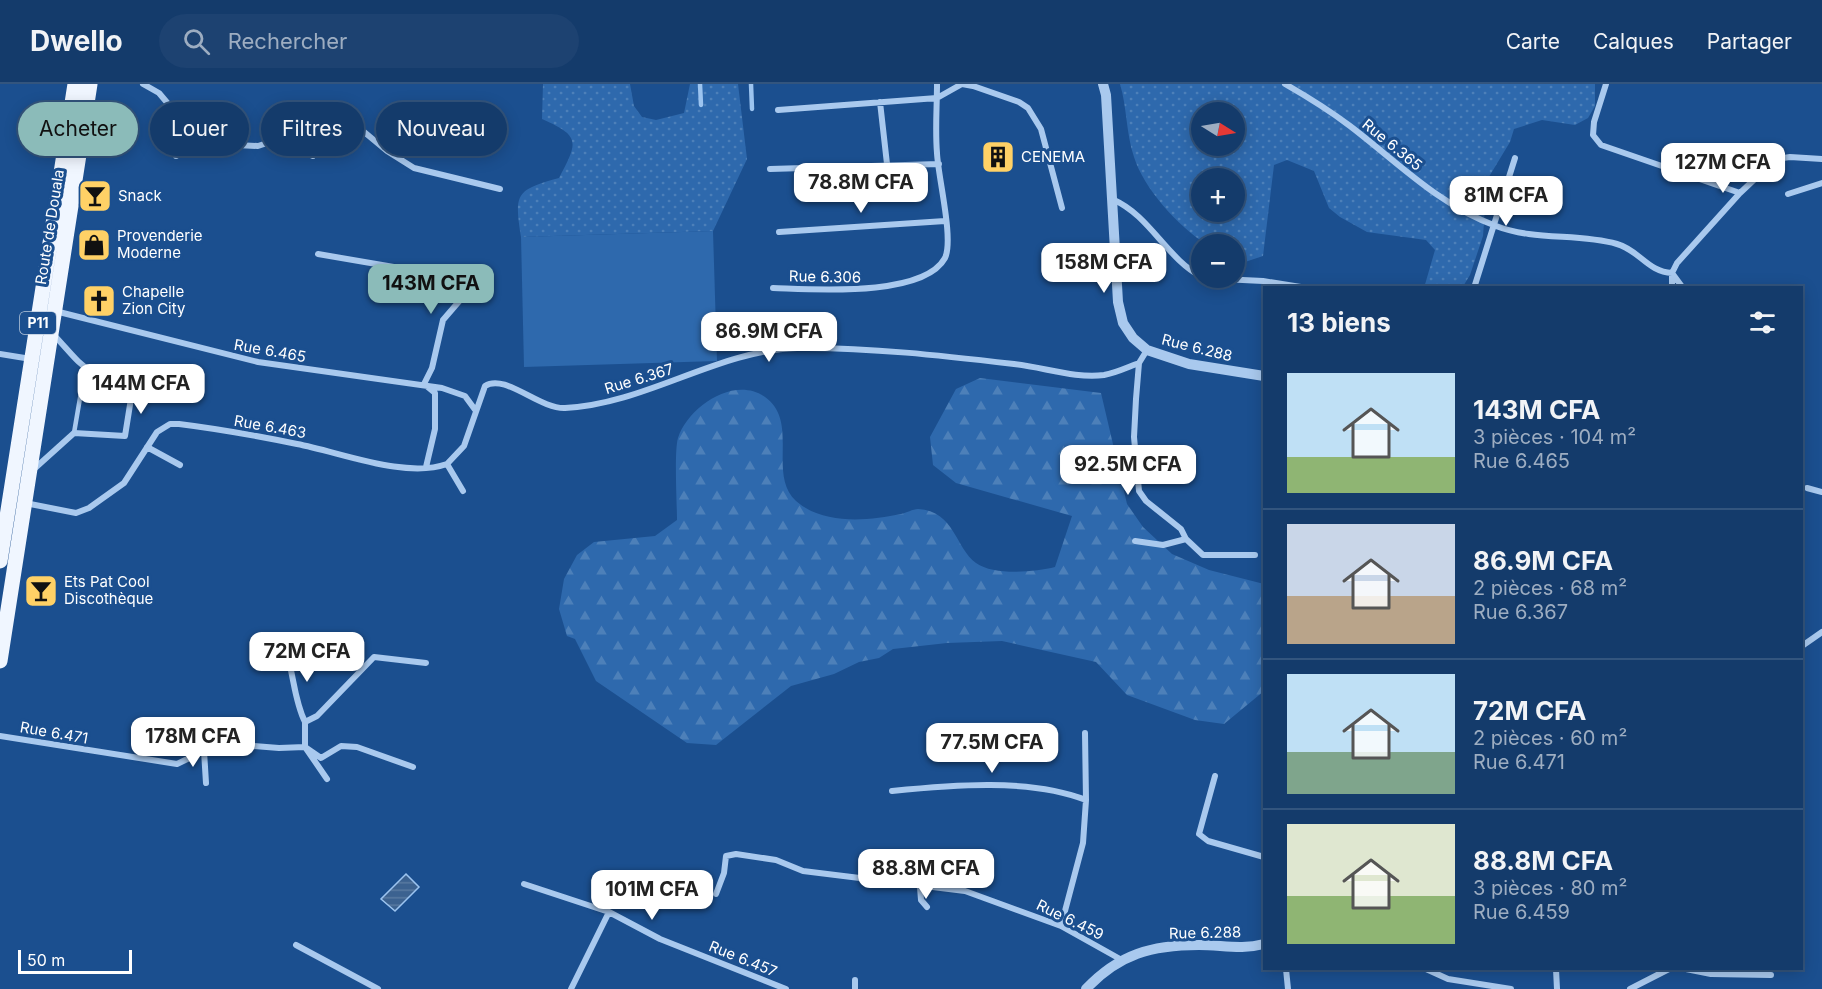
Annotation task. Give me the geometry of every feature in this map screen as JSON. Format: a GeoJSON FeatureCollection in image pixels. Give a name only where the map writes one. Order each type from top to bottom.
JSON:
{"type":"FeatureCollection","features":[{"type":"Feature","properties":{"kind":"main road","name":"P11"},"geometry":{"type":"LineString","coordinates":[[0,561],[75,84]]}},
{"type":"Feature","properties":{"kind":"main road","name":"Route de Douala"},"geometry":{"type":"LineString","coordinates":[[0,660],[90,84]]}},
{"type":"Feature","properties":{"kind":"street"},"geometry":{"type":"LineString","coordinates":[[143,84],[159,93],[167,102]]}},
{"type":"Feature","properties":{"kind":"street","name":"Rue 6.306"},"geometry":{"type":"LineString","coordinates":[[773,288],[863,290],[892,285],[923,274],[940,264],[945,257],[948,237],[939,164],[937,84]]}},
{"type":"Feature","properties":{"kind":"street"},"geometry":{"type":"LineString","coordinates":[[778,110],[937,98],[962,84],[1019,102],[1028,108],[1041,129],[1062,208]]}},
{"type":"Feature","properties":{"kind":"street","name":"Rue 6.288"},"geometry":{"type":"LineString","coordinates":[[1103,84],[1106,95],[1114,201],[1118,302],[1123,323],[1132,338],[1147,350],[1189,364],[1263,376]]}},
{"type":"Feature","properties":{"kind":"street","name":"Rue 6.365"},"geometry":{"type":"LineString","coordinates":[[1285,84],[1348,125],[1432,190],[1494,226],[1541,236],[1618,244],[1632,250],[1650,267],[1661,273],[1672,273]]}},
{"type":"Feature","properties":{"kind":"street"},"geometry":{"type":"LineString","coordinates":[[1606,84],[1594,122],[1593,135],[1600,145],[1740,193]]}},
{"type":"Feature","properties":{"kind":"street"},"geometry":{"type":"LineString","coordinates":[[880,102],[887,164]]}},
{"type":"Feature","properties":{"kind":"street"},"geometry":{"type":"LineString","coordinates":[[249,146],[258,146],[279,139],[313,156],[332,121],[357,126],[387,151],[414,168],[500,189]]}},
{"type":"Feature","properties":{"kind":"street"},"geometry":{"type":"LineString","coordinates":[[1672,286],[1672,273],[1677,263],[1740,193],[1776,159],[1790,157],[1822,159]]}},
{"type":"Feature","properties":{"kind":"street"},"geometry":{"type":"LineString","coordinates":[[1475,286],[1515,158]]}},
{"type":"Feature","properties":{"kind":"street"},"geometry":{"type":"LineString","coordinates":[[770,169],[939,164]]}},
{"type":"Feature","properties":{"kind":"street"},"geometry":{"type":"LineString","coordinates":[[1788,194],[1822,183]]}},
{"type":"Feature","properties":{"kind":"street"},"geometry":{"type":"LineString","coordinates":[[1114,201],[1130,209],[1191,270]]}},
{"type":"Feature","properties":{"kind":"street"},"geometry":{"type":"LineString","coordinates":[[779,232],[945,221]]}},
{"type":"Feature","properties":{"kind":"street"},"geometry":{"type":"LineString","coordinates":[[318,254],[423,272],[439,283],[468,291],[442,320],[432,368],[424,384],[435,393],[435,429],[426,467]]}},
{"type":"Feature","properties":{"kind":"street"},"geometry":{"type":"LineString","coordinates":[[1672,273],[1682,286]]}},
{"type":"Feature","properties":{"kind":"street"},"geometry":{"type":"LineString","coordinates":[[1245,280],[1294,286]]}},
{"type":"Feature","properties":{"kind":"street","name":"Rue 6.465"},"geometry":{"type":"LineString","coordinates":[[55,311],[258,362],[368,379],[424,384],[465,396],[476,411]]}},
{"type":"Feature","properties":{"kind":"street"},"geometry":{"type":"LineString","coordinates":[[28,473],[72,438],[74,433],[125,436],[133,386],[129,380],[99,376],[85,369],[51,333]]}},
{"type":"Feature","properties":{"kind":"street","name":"Rue 6.367"},"geometry":{"type":"LineString","coordinates":[[447,464],[464,446],[485,386],[492,383],[502,383],[545,406],[566,408],[615,401],[745,356],[783,349],[842,348],[1014,364],[1094,376],[1109,374],[1139,363]]}},
{"type":"Feature","properties":{"kind":"street"},"geometry":{"type":"LineString","coordinates":[[1147,350],[1139,363],[1134,437],[1139,491],[1146,501],[1180,530],[1203,555],[1256,555]]}},
{"type":"Feature","properties":{"kind":"street"},"geometry":{"type":"LineString","coordinates":[[0,354],[32,359]]}},
{"type":"Feature","properties":{"kind":"street","name":"Rue 6.463"},"geometry":{"type":"LineString","coordinates":[[24,503],[76,513],[89,508],[124,483],[151,439],[164,426],[179,424],[299,444],[371,462],[426,467],[447,464]]}},
{"type":"Feature","properties":{"kind":"street"},"geometry":{"type":"LineString","coordinates":[[147,447],[180,465]]}},
{"type":"Feature","properties":{"kind":"street"},"geometry":{"type":"LineString","coordinates":[[447,464],[463,491]]}},
{"type":"Feature","properties":{"kind":"street"},"geometry":{"type":"LineString","coordinates":[[1807,488],[1822,492]]}},
{"type":"Feature","properties":{"kind":"street"},"geometry":{"type":"LineString","coordinates":[[1135,541],[1163,545],[1186,539]]}},
{"type":"Feature","properties":{"kind":"street"},"geometry":{"type":"LineString","coordinates":[[1803,645],[1822,632]]}},
{"type":"Feature","properties":{"kind":"street"},"geometry":{"type":"LineString","coordinates":[[286,651],[294,675],[297,705],[305,722],[305,747],[327,779]]}},
{"type":"Feature","properties":{"kind":"street"},"geometry":{"type":"LineString","coordinates":[[305,722],[317,716],[374,657],[426,663]]}},
{"type":"Feature","properties":{"kind":"street"},"geometry":{"type":"LineString","coordinates":[[1061,926],[1083,843],[1086,800],[1085,733]]}},
{"type":"Feature","properties":{"kind":"street","name":"Rue 6.471"},"geometry":{"type":"LineString","coordinates":[[0,736],[177,764],[204,751],[226,744],[279,748],[305,747],[321,758],[341,746],[357,747],[413,767]]}},
{"type":"Feature","properties":{"kind":"street"},"geometry":{"type":"LineString","coordinates":[[204,751],[206,783]]}},
{"type":"Feature","properties":{"kind":"street"},"geometry":{"type":"LineString","coordinates":[[1215,776],[1199,834],[1208,841],[1263,857]]}},
{"type":"Feature","properties":{"kind":"street"},"geometry":{"type":"LineString","coordinates":[[892,791],[950,785],[1016,787],[1064,791],[1086,800]]}},
{"type":"Feature","properties":{"kind":"street","name":"Rue 6.459"},"geometry":{"type":"LineString","coordinates":[[716,894],[724,873],[726,856],[736,854],[776,860],[803,871],[965,891],[1061,926],[1120,960]]}},
{"type":"Feature","properties":{"kind":"street","name":"Rue 6.457"},"geometry":{"type":"LineString","coordinates":[[524,884],[609,912],[660,939],[786,989]]}},
{"type":"Feature","properties":{"kind":"street"},"geometry":{"type":"LineString","coordinates":[[920,887],[921,900],[927,907]]}},
{"type":"Feature","properties":{"kind":"street"},"geometry":{"type":"LineString","coordinates":[[571,989],[609,912]]}},
{"type":"Feature","properties":{"kind":"street","name":"Rue 6.288"},"geometry":{"type":"LineString","coordinates":[[1086,989],[1120,960],[1146,950],[1199,945],[1252,947],[1263,944]]}},
{"type":"Feature","properties":{"kind":"street"},"geometry":{"type":"LineString","coordinates":[[296,945],[378,989]]}},
{"type":"Feature","properties":{"kind":"street"},"geometry":{"type":"LineString","coordinates":[[1286,970],[1288,989]]}},
{"type":"Feature","properties":{"kind":"street"},"geometry":{"type":"LineString","coordinates":[[1428,970],[1448,979],[1511,989]]}},
{"type":"Feature","properties":{"kind":"street"},"geometry":{"type":"LineString","coordinates":[[1556,970],[1557,989]]}},
{"type":"Feature","properties":{"kind":"street"},"geometry":{"type":"LineString","coordinates":[[1630,989],[1667,970]]}},
{"type":"Feature","properties":{"kind":"street"},"geometry":{"type":"LineString","coordinates":[[1690,970],[1711,975],[1771,975]]}},
{"type":"Feature","properties":{"kind":"street"},"geometry":{"type":"LineString","coordinates":[[1711,975],[1716,970]]}},
{"type":"Feature","properties":{"kind":"street"},"geometry":{"type":"LineString","coordinates":[[855,980],[855,989]]}},
{"type":"Feature","properties":{"kind":"street"},"geometry":{"type":"LineString","coordinates":[[766,989],[771,983]]}},
{"type":"Feature","properties":{"kind":"lane"},"geometry":{"type":"LineString","coordinates":[[74,433],[85,369]]}},
{"type":"Feature","properties":{"kind":"green space"},"geometry":{"type":"Polygon","coordinates":[[[543,84],[630,84],[634,106],[642,117],[656,120],[684,113],[690,84],[738,84],[747,159],[713,231],[521,237],[518,211],[521,196],[534,186],[559,178],[572,148],[570,136],[564,130],[542,119],[543,84]]]}},
{"type":"Feature","properties":{"kind":"green space"},"geometry":{"type":"Polygon","coordinates":[[[1120,84],[1595,84],[1595,106],[1588,118],[1575,125],[1542,120],[1514,129],[1510,142],[1487,180],[1483,236],[1470,275],[1463,286],[1425,286],[1435,250],[1426,240],[1367,232],[1340,217],[1329,208],[1314,171],[1287,160],[1274,165],[1263,256],[1245,262],[1245,234],[1193,234],[1163,206],[1146,182],[1134,157],[1120,84]]]}},
{"type":"Feature","properties":{"kind":"green space"},"geometry":{"type":"Polygon","coordinates":[[[713,231],[717,361],[524,367],[521,237],[713,231]]]}},
{"type":"Feature","properties":{"kind":"green space"},"geometry":{"type":"Polygon","coordinates":[[[980,378],[1101,393],[1127,504],[1143,527],[1172,554],[1209,570],[1263,584],[1263,692],[1224,724],[1195,720],[1127,695],[1096,662],[1002,641],[947,643],[893,649],[879,658],[859,662],[834,674],[791,686],[716,745],[687,743],[596,681],[575,639],[567,636],[559,609],[564,579],[577,555],[594,542],[655,536],[677,520],[678,438],[691,415],[726,392],[753,391],[765,397],[775,408],[781,420],[784,477],[788,490],[796,501],[807,509],[832,518],[846,519],[888,516],[916,509],[930,511],[947,523],[963,549],[976,563],[984,567],[1015,572],[1055,567],[1072,516],[956,483],[933,465],[930,437],[956,389],[980,378]]]}},
{"type":"Feature","properties":{"kind":"shaded area"},"geometry":{"type":"Polygon","coordinates":[[[406,874],[419,887],[395,911],[381,899],[406,874]]]}},
{"type":"Feature","properties":{"kind":"waterway"},"geometry":{"type":"LineString","coordinates":[[700,84],[701,105]]}},
{"type":"Feature","properties":{"kind":"waterway"},"geometry":{"type":"LineString","coordinates":[[751,84],[752,109]]}},
{"type":"Feature","properties":{"kind":"place","name":"CENEMA"},"geometry":{"type":"Point","coordinates":[998,157]}},
{"type":"Feature","properties":{"kind":"place","name":"Snack"},"geometry":{"type":"Point","coordinates":[95,196]}},
{"type":"Feature","properties":{"kind":"place","name":"Provenderie Moderne"},"geometry":{"type":"Point","coordinates":[94,245]}},
{"type":"Feature","properties":{"kind":"place","name":"Chapelle Zion City"},"geometry":{"type":"Point","coordinates":[99,301]}},
{"type":"Feature","properties":{"kind":"place","name":"Ets Pat Cool Discothèque"},"geometry":{"type":"Point","coordinates":[41,591]}}]}
